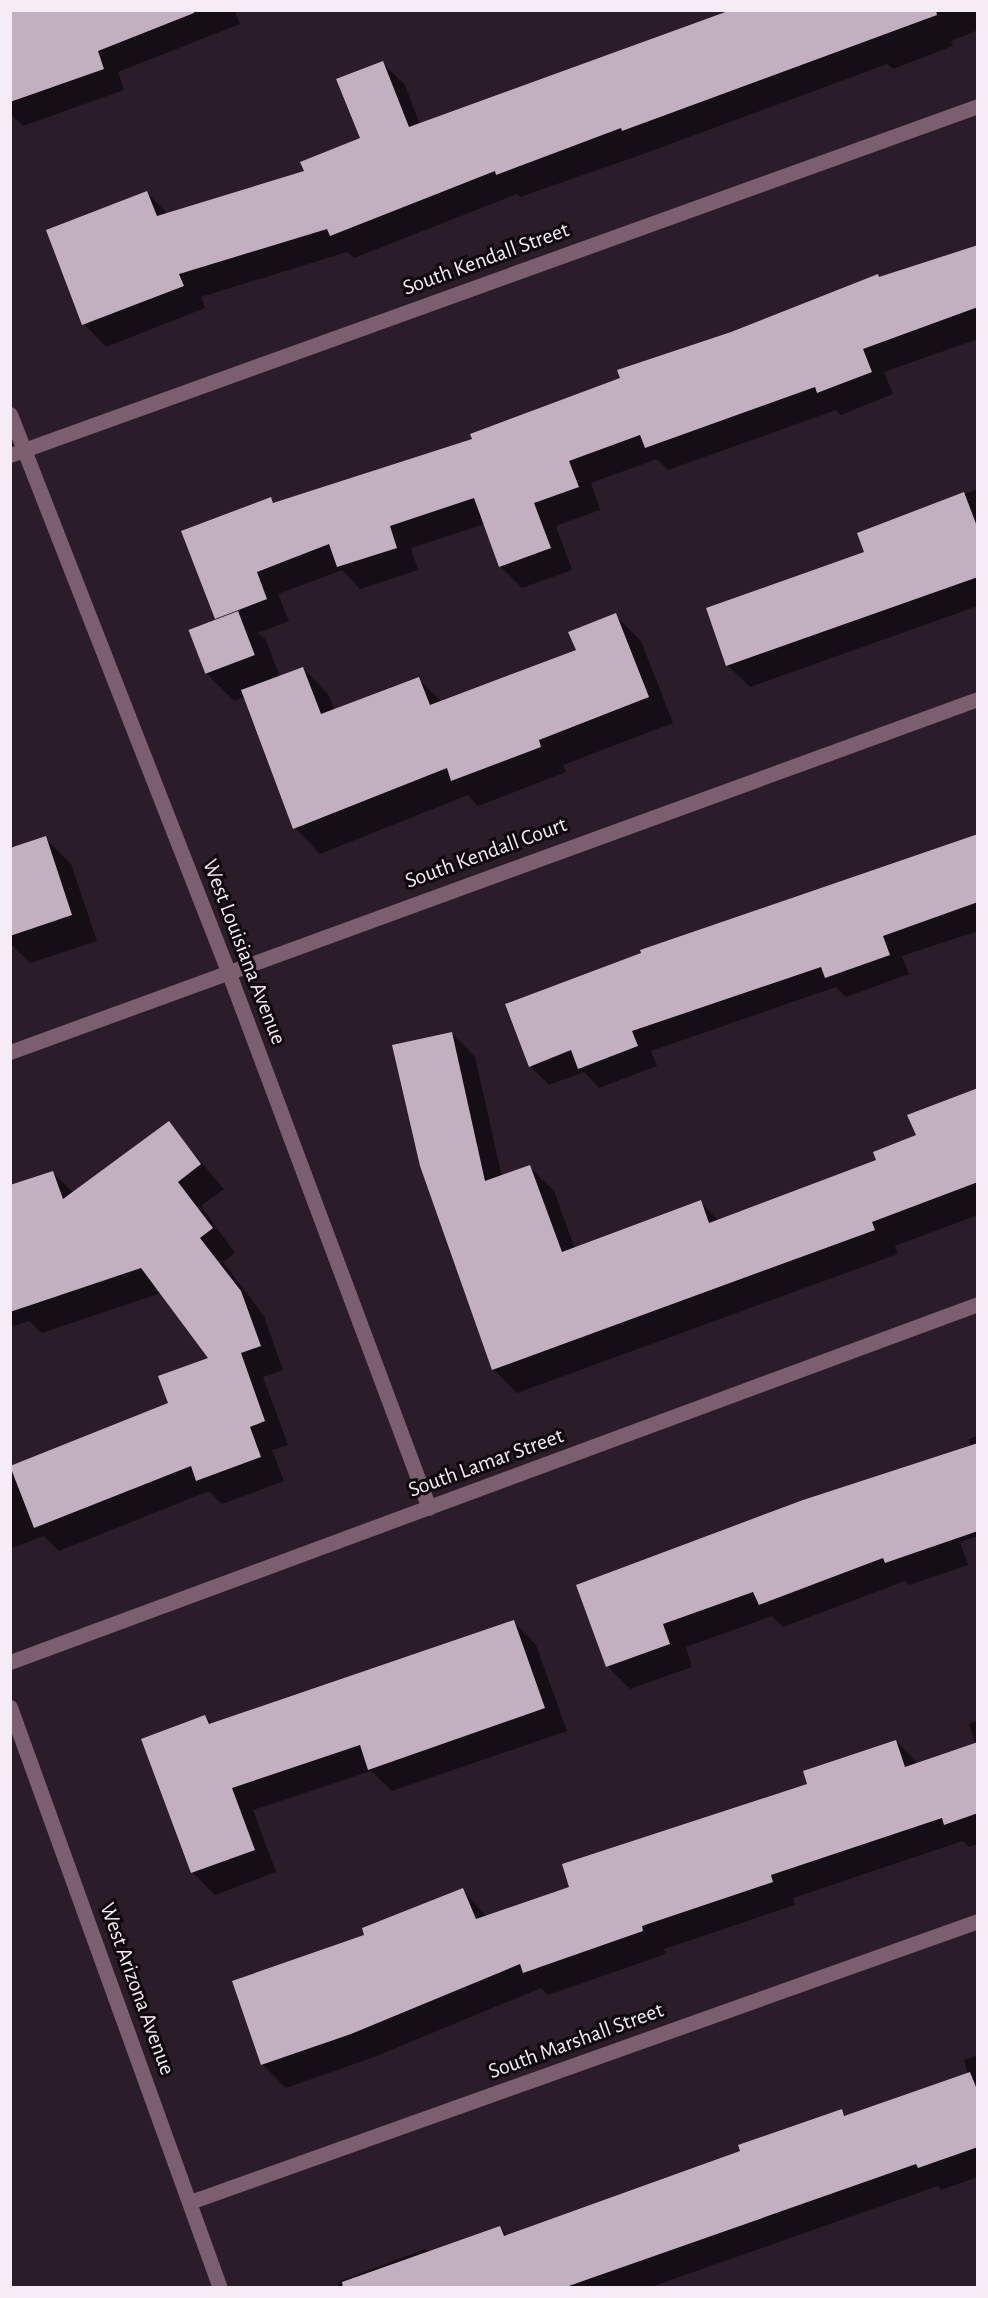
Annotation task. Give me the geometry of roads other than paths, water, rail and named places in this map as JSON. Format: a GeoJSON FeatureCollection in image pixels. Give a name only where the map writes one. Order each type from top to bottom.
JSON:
{"type":"FeatureCollection","features":[{"type":"Feature","properties":{"kind":"street","name":"South Kendall Street"},"geometry":{"type":"LineString","coordinates":[[17,452],[978,106]]}},
{"type":"Feature","properties":{"kind":"street","name":"West Louisiana Avenue"},"geometry":{"type":"LineString","coordinates":[[10,414],[17,452],[228,971],[429,1508]]}},
{"type":"Feature","properties":{"kind":"street","name":"South Kendall Court"},"geometry":{"type":"LineString","coordinates":[[10,1052],[978,699]]}},
{"type":"Feature","properties":{"kind":"street","name":"South Lamar Street"},"geometry":{"type":"LineString","coordinates":[[10,1662],[978,1304]]}},
{"type":"Feature","properties":{"kind":"street","name":"West Arizona Avenue"},"geometry":{"type":"LineString","coordinates":[[10,1707],[220,2288]]}},
{"type":"Feature","properties":{"kind":"street","name":"South Marshall Street"},"geometry":{"type":"LineString","coordinates":[[190,2202],[978,1921]]}}]}
